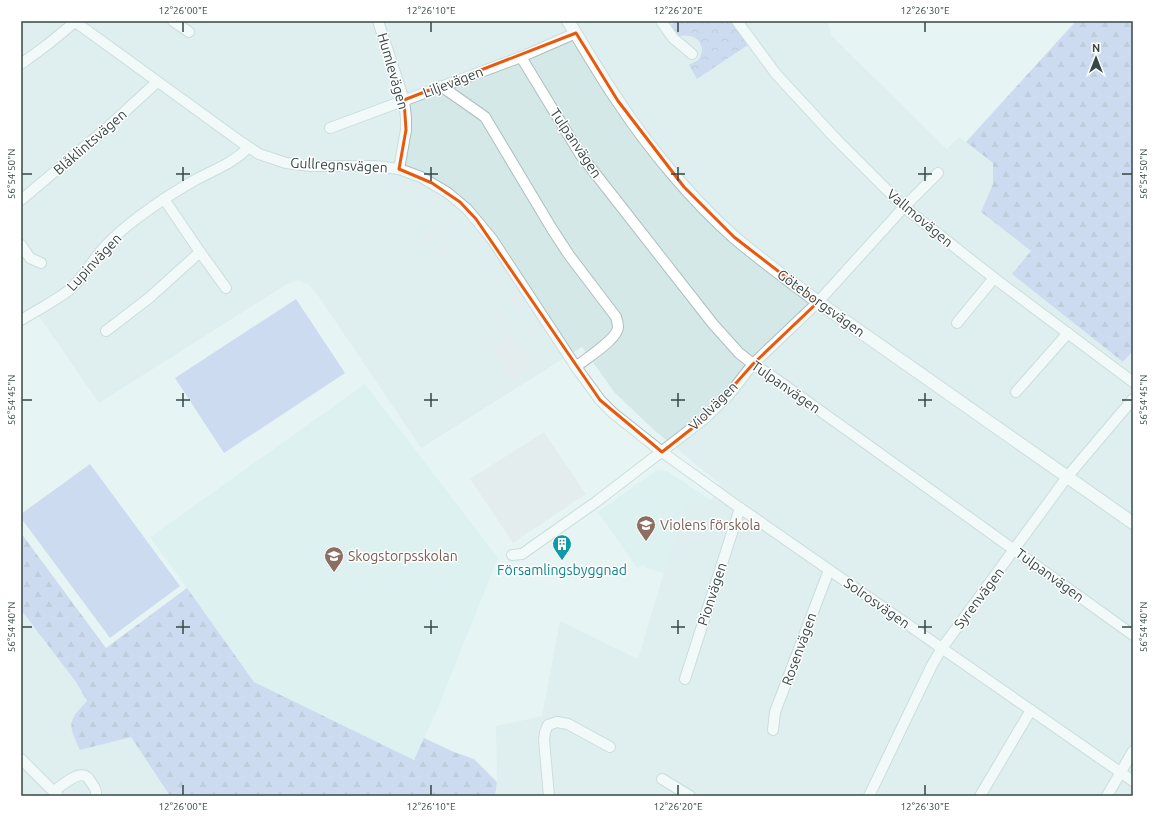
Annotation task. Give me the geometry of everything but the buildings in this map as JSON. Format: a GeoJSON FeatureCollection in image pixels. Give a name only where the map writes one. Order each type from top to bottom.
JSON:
{"type":"FeatureCollection","features":[{"type":"Feature","properties":{"kind":"street"},"geometry":{"type":"LineString","coordinates":[[21,64],[47,45],[74,21]]}},
{"type":"Feature","properties":{"kind":"street","name":"Gullregnsvägen"},"geometry":{"type":"LineString","coordinates":[[74,21],[248,148],[259,154],[274,160],[295,164],[375,166],[398,169],[421,177],[448,193],[472,214],[492,239],[576,367],[605,406],[662,452]]}},
{"type":"Feature","properties":{"kind":"street"},"geometry":{"type":"LineString","coordinates":[[173,21],[189,32]]}},
{"type":"Feature","properties":{"kind":"street","name":"Humlevägen"},"geometry":{"type":"LineString","coordinates":[[378,21],[404,100],[406,130],[398,169]]}},
{"type":"Feature","properties":{"kind":"street","name":"Göteborgsvägen"},"geometry":{"type":"LineString","coordinates":[[568,21],[618,101],[642,135],[684,186],[734,237],[777,272],[818,302],[1133,524]]}},
{"type":"Feature","properties":{"kind":"street"},"geometry":{"type":"LineString","coordinates":[[661,21],[673,38],[692,54]]}},
{"type":"Feature","properties":{"kind":"street","name":"Vallmovägen"},"geometry":{"type":"LineString","coordinates":[[737,21],[776,74],[836,139],[904,207],[994,278],[1133,382]]}},
{"type":"Feature","properties":{"kind":"street","name":"Liljevägen"},"geometry":{"type":"LineString","coordinates":[[330,128],[521,57],[576,33]]}},
{"type":"Feature","properties":{"kind":"street","name":"Tulpanvägen"},"geometry":{"type":"LineString","coordinates":[[521,57],[580,154],[714,324],[739,353],[752,364],[773,377],[1133,635]]}},
{"type":"Feature","properties":{"kind":"street","name":"Blåklintsvägen"},"geometry":{"type":"LineString","coordinates":[[21,200],[108,127],[157,82]]}},
{"type":"Feature","properties":{"kind":"street"},"geometry":{"type":"LineString","coordinates":[[441,86],[485,117],[569,255],[616,317],[618,328],[613,336],[576,367]]}},
{"type":"Feature","properties":{"kind":"street","name":"Lupinvägen"},"geometry":{"type":"LineString","coordinates":[[21,320],[68,291],[77,282],[101,251],[132,222],[164,199],[197,179],[239,157],[248,148]]}},
{"type":"Feature","properties":{"kind":"street","name":"Violvägen"},"geometry":{"type":"LineString","coordinates":[[512,555],[522,554],[596,502],[704,419],[728,396],[752,364],[818,302],[904,207],[938,173]]}},
{"type":"Feature","properties":{"kind":"street"},"geometry":{"type":"LineString","coordinates":[[164,199],[226,288]]}},
{"type":"Feature","properties":{"kind":"street"},"geometry":{"type":"LineString","coordinates":[[21,245],[30,258],[41,263]]}},
{"type":"Feature","properties":{"kind":"street"},"geometry":{"type":"LineString","coordinates":[[106,331],[149,298],[200,252]]}},
{"type":"Feature","properties":{"kind":"street"},"geometry":{"type":"LineString","coordinates":[[957,323],[994,278]]}},
{"type":"Feature","properties":{"kind":"street"},"geometry":{"type":"LineString","coordinates":[[1016,392],[1068,333]]}},
{"type":"Feature","properties":{"kind":"street","name":"Syrenvägen"},"geometry":{"type":"LineString","coordinates":[[869,796],[932,665],[942,648],[1068,477],[1133,399]]}},
{"type":"Feature","properties":{"kind":"street","name":"Solrosvägen"},"geometry":{"type":"LineString","coordinates":[[662,452],[740,508],[1133,781]]}},
{"type":"Feature","properties":{"kind":"street","name":"Pionvägen"},"geometry":{"type":"LineString","coordinates":[[685,679],[740,508]]}},
{"type":"Feature","properties":{"kind":"street","name":"Rosenvägen"},"geometry":{"type":"LineString","coordinates":[[773,730],[775,712],[829,570]]}},
{"type":"Feature","properties":{"kind":"street"},"geometry":{"type":"LineString","coordinates":[[980,796],[1031,710]]}},
{"type":"Feature","properties":{"kind":"street"},"geometry":{"type":"LineString","coordinates":[[549,796],[544,740],[548,725],[557,722],[568,724],[610,748]]}},
{"type":"Feature","properties":{"kind":"street"},"geometry":{"type":"LineString","coordinates":[[1107,796],[1133,751]]}},
{"type":"Feature","properties":{"kind":"street"},"geometry":{"type":"LineString","coordinates":[[21,759],[56,793],[77,775],[83,775],[87,776],[96,790],[96,796]]}},
{"type":"Feature","properties":{"kind":"street"},"geometry":{"type":"LineString","coordinates":[[662,779],[690,796]]}},
{"type":"Feature","properties":{"kind":"highlighted area"},"geometry":{"type":"Polygon","coordinates":[[[576,33],[618,101],[684,187],[734,237],[818,302],[753,364],[704,419],[662,452],[600,400],[476,219],[460,202],[432,183],[399,169],[406,130],[404,100],[576,33]]]}},
{"type":"Feature","properties":{"kind":"shaded area"},"geometry":{"type":"Polygon","coordinates":[[[21,21],[828,21],[831,35],[947,149],[959,137],[993,163],[993,184],[982,212],[1031,251],[1012,274],[1124,362],[1133,351],[1133,796],[495,796],[497,782],[496,726],[542,716],[560,621],[638,659],[684,505],[711,500],[720,484],[655,431],[615,393],[582,347],[421,448],[317,294],[308,284],[299,281],[289,283],[99,403],[34,309],[21,316],[21,21]]]}},
{"type":"Feature","properties":{"kind":"shaded area"},"geometry":{"type":"Polygon","coordinates":[[[431,232],[436,238],[425,245],[421,240],[431,232]]]}},
{"type":"Feature","properties":{"kind":"shaded area"},"geometry":{"type":"Polygon","coordinates":[[[446,244],[451,250],[438,259],[434,253],[446,244]]]}},
{"type":"Feature","properties":{"kind":"shaded area"},"geometry":{"type":"Polygon","coordinates":[[[514,294],[524,309],[518,313],[508,299],[514,294]]]}},
{"type":"Feature","properties":{"kind":"shaded area"},"geometry":{"type":"Polygon","coordinates":[[[497,307],[506,321],[502,324],[493,310],[497,307]]]}},
{"type":"Feature","properties":{"kind":"shaded area"},"geometry":{"type":"Polygon","coordinates":[[[511,335],[533,367],[512,381],[490,349],[511,335]]]}},
{"type":"Feature","properties":{"kind":"shaded area","name":"Skogstorpsskolan"},"geometry":{"type":"Polygon","coordinates":[[[365,384],[498,558],[437,710],[414,760],[254,682],[150,537],[365,384]]]}},
{"type":"Feature","properties":{"kind":"shaded area"},"geometry":{"type":"Polygon","coordinates":[[[544,432],[586,494],[513,543],[470,479],[544,432]]]}},
{"type":"Feature","properties":{"kind":"shaded area","name":"Violens förskola"},"geometry":{"type":"Polygon","coordinates":[[[659,470],[667,471],[711,500],[684,505],[664,573],[646,568],[644,565],[637,568],[598,512],[659,470]]]}},
{"type":"Feature","properties":{"kind":"shaded area"},"geometry":{"type":"Polygon","coordinates":[[[23,613],[76,682],[87,702],[78,710],[131,737],[170,796],[21,796],[21,614],[23,613]]]}},
{"type":"Feature","properties":{"kind":"green space"},"geometry":{"type":"Polygon","coordinates":[[[677,21],[731,21],[748,45],[697,79],[689,65],[697,61],[701,55],[702,48],[700,42],[693,37],[679,36],[671,25],[677,21]]]}},
{"type":"Feature","properties":{"kind":"green space"},"geometry":{"type":"Polygon","coordinates":[[[1076,21],[1133,21],[1133,351],[1123,362],[1012,274],[1031,251],[981,212],[993,184],[993,163],[966,142],[1076,21]]]}},
{"type":"Feature","properties":{"kind":"green space"},"geometry":{"type":"Polygon","coordinates":[[[296,299],[345,373],[224,453],[175,378],[296,299]]]}},
{"type":"Feature","properties":{"kind":"green space"},"geometry":{"type":"Polygon","coordinates":[[[90,464],[180,586],[110,638],[21,518],[21,514],[90,464]]]}},
{"type":"Feature","properties":{"kind":"green space"},"geometry":{"type":"Polygon","coordinates":[[[21,533],[106,648],[187,588],[254,682],[414,760],[424,738],[454,752],[474,759],[497,782],[495,796],[170,796],[131,737],[80,750],[73,735],[72,724],[76,714],[87,701],[76,682],[21,610],[21,533]]]}},
{"type":"Feature","properties":{"kind":"place","name":"Violens förskola"},"geometry":{"type":"Point","coordinates":[646,542]}},
{"type":"Feature","properties":{"kind":"place","name":"Församlingsbyggnad"},"geometry":{"type":"Point","coordinates":[562,561]}},
{"type":"Feature","properties":{"kind":"place","name":"Skogstorpsskolan"},"geometry":{"type":"Point","coordinates":[334,573]}}]}
